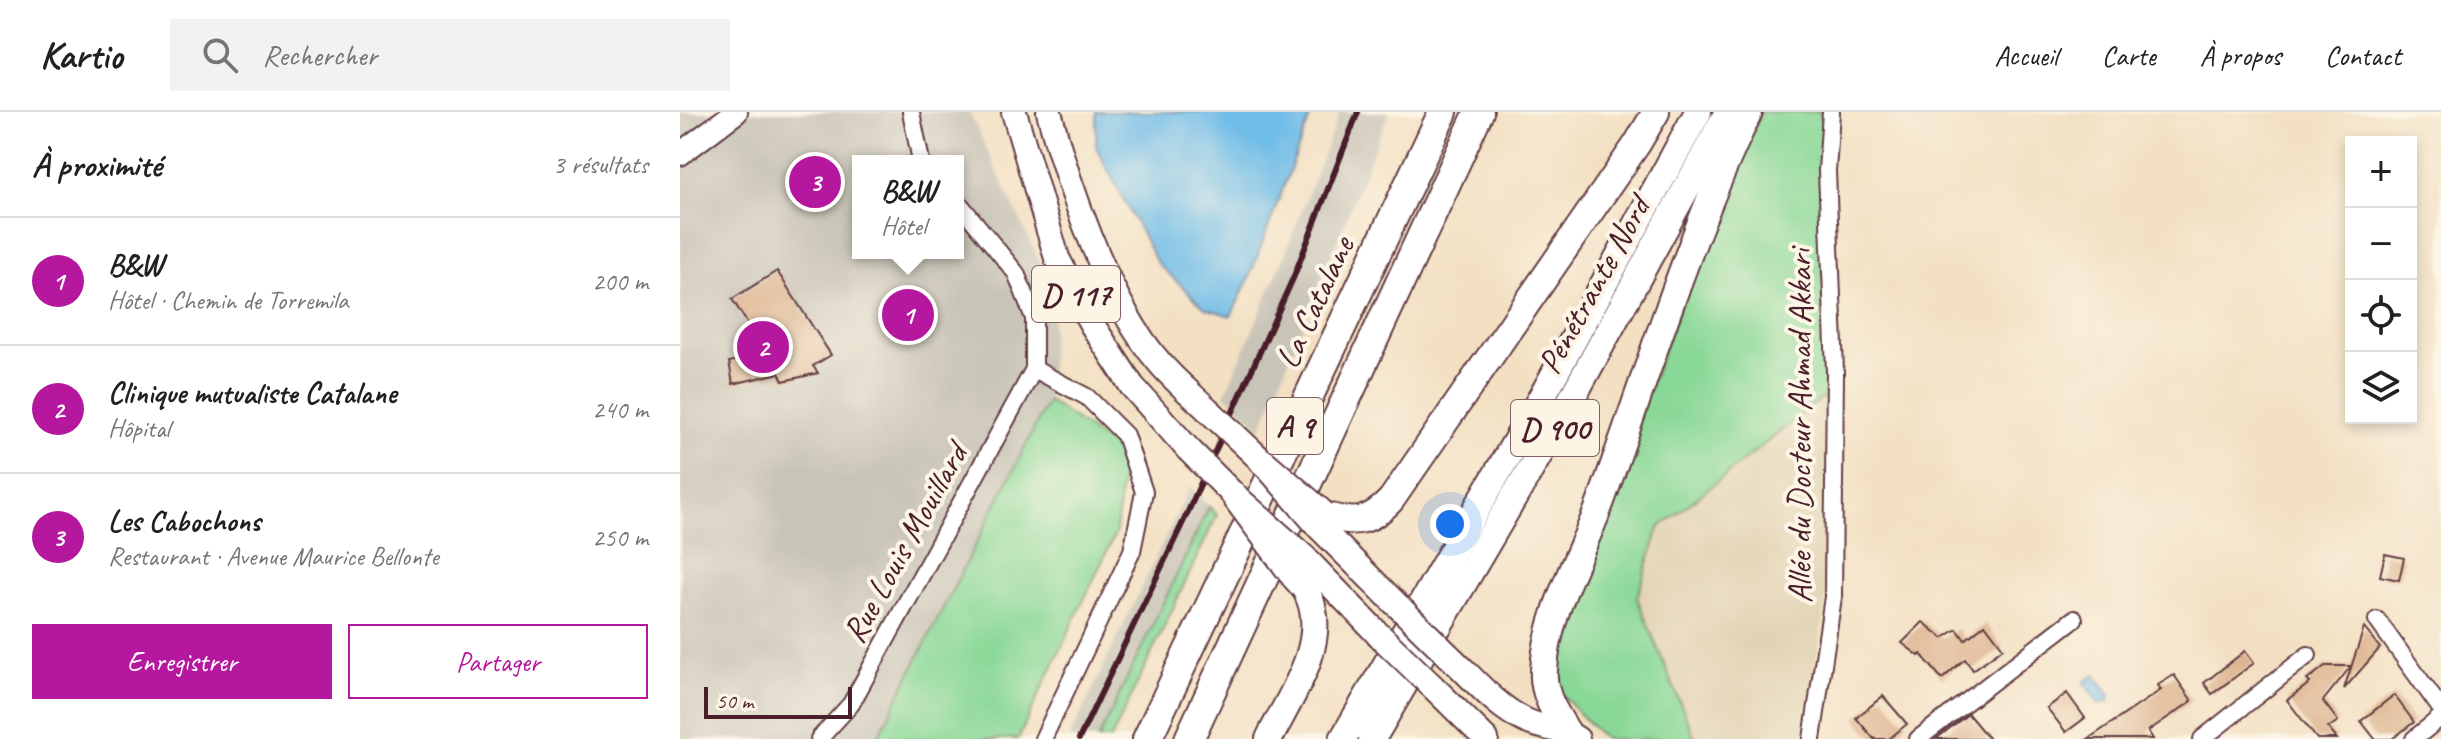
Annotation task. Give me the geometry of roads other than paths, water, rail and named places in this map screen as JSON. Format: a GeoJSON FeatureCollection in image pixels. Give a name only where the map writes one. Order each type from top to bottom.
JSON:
{"type":"FeatureCollection","features":[{"type":"Feature","properties":{"kind":"highway","name":"La Catalane"},"geometry":{"type":"LineString","coordinates":[[1147,739],[1443,112]]}},
{"type":"Feature","properties":{"kind":"highway","name":"La Catalane"},"geometry":{"type":"LineString","coordinates":[[1189,739],[1479,112]]}},
{"type":"Feature","properties":{"kind":"highway"},"geometry":{"type":"LineString","coordinates":[[1263,462],[1321,521],[1362,521],[1381,510],[1391,500],[1637,144],[1656,112]]}},
{"type":"Feature","properties":{"kind":"highway","name":"Pénétrante Nord"},"geometry":{"type":"LineString","coordinates":[[1343,739],[1548,386],[1698,112]]}},
{"type":"Feature","properties":{"kind":"highway","name":"Pénétrante Nord"},"geometry":{"type":"LineString","coordinates":[[1372,739],[1571,400],[1728,112]]}},
{"type":"Feature","properties":{"kind":"highway"},"geometry":{"type":"LineString","coordinates":[[1572,735],[1550,704],[1543,673],[1549,631],[1599,506],[1672,298],[1724,164],[1749,112]]}},
{"type":"Feature","properties":{"kind":"highway"},"geometry":{"type":"LineString","coordinates":[[1234,495],[1299,566],[1315,624],[1309,658],[1269,739]]}},
{"type":"Feature","properties":{"kind":"main road"},"geometry":{"type":"LineString","coordinates":[[680,154],[736,112]]}},
{"type":"Feature","properties":{"kind":"main road","name":"D 117"},"geometry":{"type":"LineString","coordinates":[[1014,112],[1057,258],[1091,323],[1132,386],[1234,495]]}},
{"type":"Feature","properties":{"kind":"main road","name":"D 117"},"geometry":{"type":"LineString","coordinates":[[1049,112],[1091,238],[1125,310],[1158,361],[1263,462]]}},
{"type":"Feature","properties":{"kind":"main road"},"geometry":{"type":"LineString","coordinates":[[1321,521],[1395,603],[1505,709],[1526,722],[1572,735]]}},
{"type":"Feature","properties":{"kind":"main road"},"geometry":{"type":"LineString","coordinates":[[1299,566],[1377,633],[1486,739]]}},
{"type":"Feature","properties":{"kind":"street","name":"Allée du Docteur Ahmad Akkari"},"geometry":{"type":"LineString","coordinates":[[1812,739],[1833,597],[1835,371],[1827,171],[1831,112]]}},
{"type":"Feature","properties":{"kind":"street"},"geometry":{"type":"LineString","coordinates":[[912,114],[920,155]]}},
{"type":"Feature","properties":{"kind":"street"},"geometry":{"type":"LineString","coordinates":[[964,209],[1016,273],[1034,318],[1034,369],[1087,397],[1125,435],[1144,492],[1132,551],[1043,739]]}},
{"type":"Feature","properties":{"kind":"street","name":"Rue Louis Mouillard"},"geometry":{"type":"LineString","coordinates":[[819,739],[851,704],[1034,369]]}},
{"type":"Feature","properties":{"kind":"street"},"geometry":{"type":"LineString","coordinates":[[1918,739],[2074,619]]}},
{"type":"Feature","properties":{"kind":"street"},"geometry":{"type":"LineString","coordinates":[[2377,620],[2441,709]]}},
{"type":"Feature","properties":{"kind":"street"},"geometry":{"type":"LineString","coordinates":[[2202,739],[2308,655]]}},
{"type":"Feature","properties":{"kind":"street"},"geometry":{"type":"LineString","coordinates":[[2414,739],[2441,717]]}},
{"type":"Feature","properties":{"kind":"water"},"geometry":{"type":"Polygon","coordinates":[[[1096,112],[1312,112],[1249,278],[1231,316],[1205,308],[1157,263],[1096,147],[1096,112]]]}},
{"type":"Feature","properties":{"kind":"water"},"geometry":{"type":"Polygon","coordinates":[[[2095,675],[2110,695],[2108,702],[2098,703],[2084,682],[2095,675]]]}},
{"type":"Feature","properties":{"kind":"railway"},"geometry":{"type":"LineString","coordinates":[[1079,739],[1186,516],[1294,276],[1358,112]]}},
{"type":"Feature","properties":{"kind":"place","name":"Les Cabochons"},"geometry":{"type":"Point","coordinates":[815,182]}},
{"type":"Feature","properties":{"kind":"place","name":"B&W"},"geometry":{"type":"Point","coordinates":[908,315]}},
{"type":"Feature","properties":{"kind":"place","name":"Clinique mutualiste Catalane"},"geometry":{"type":"Point","coordinates":[763,347]}}]}
